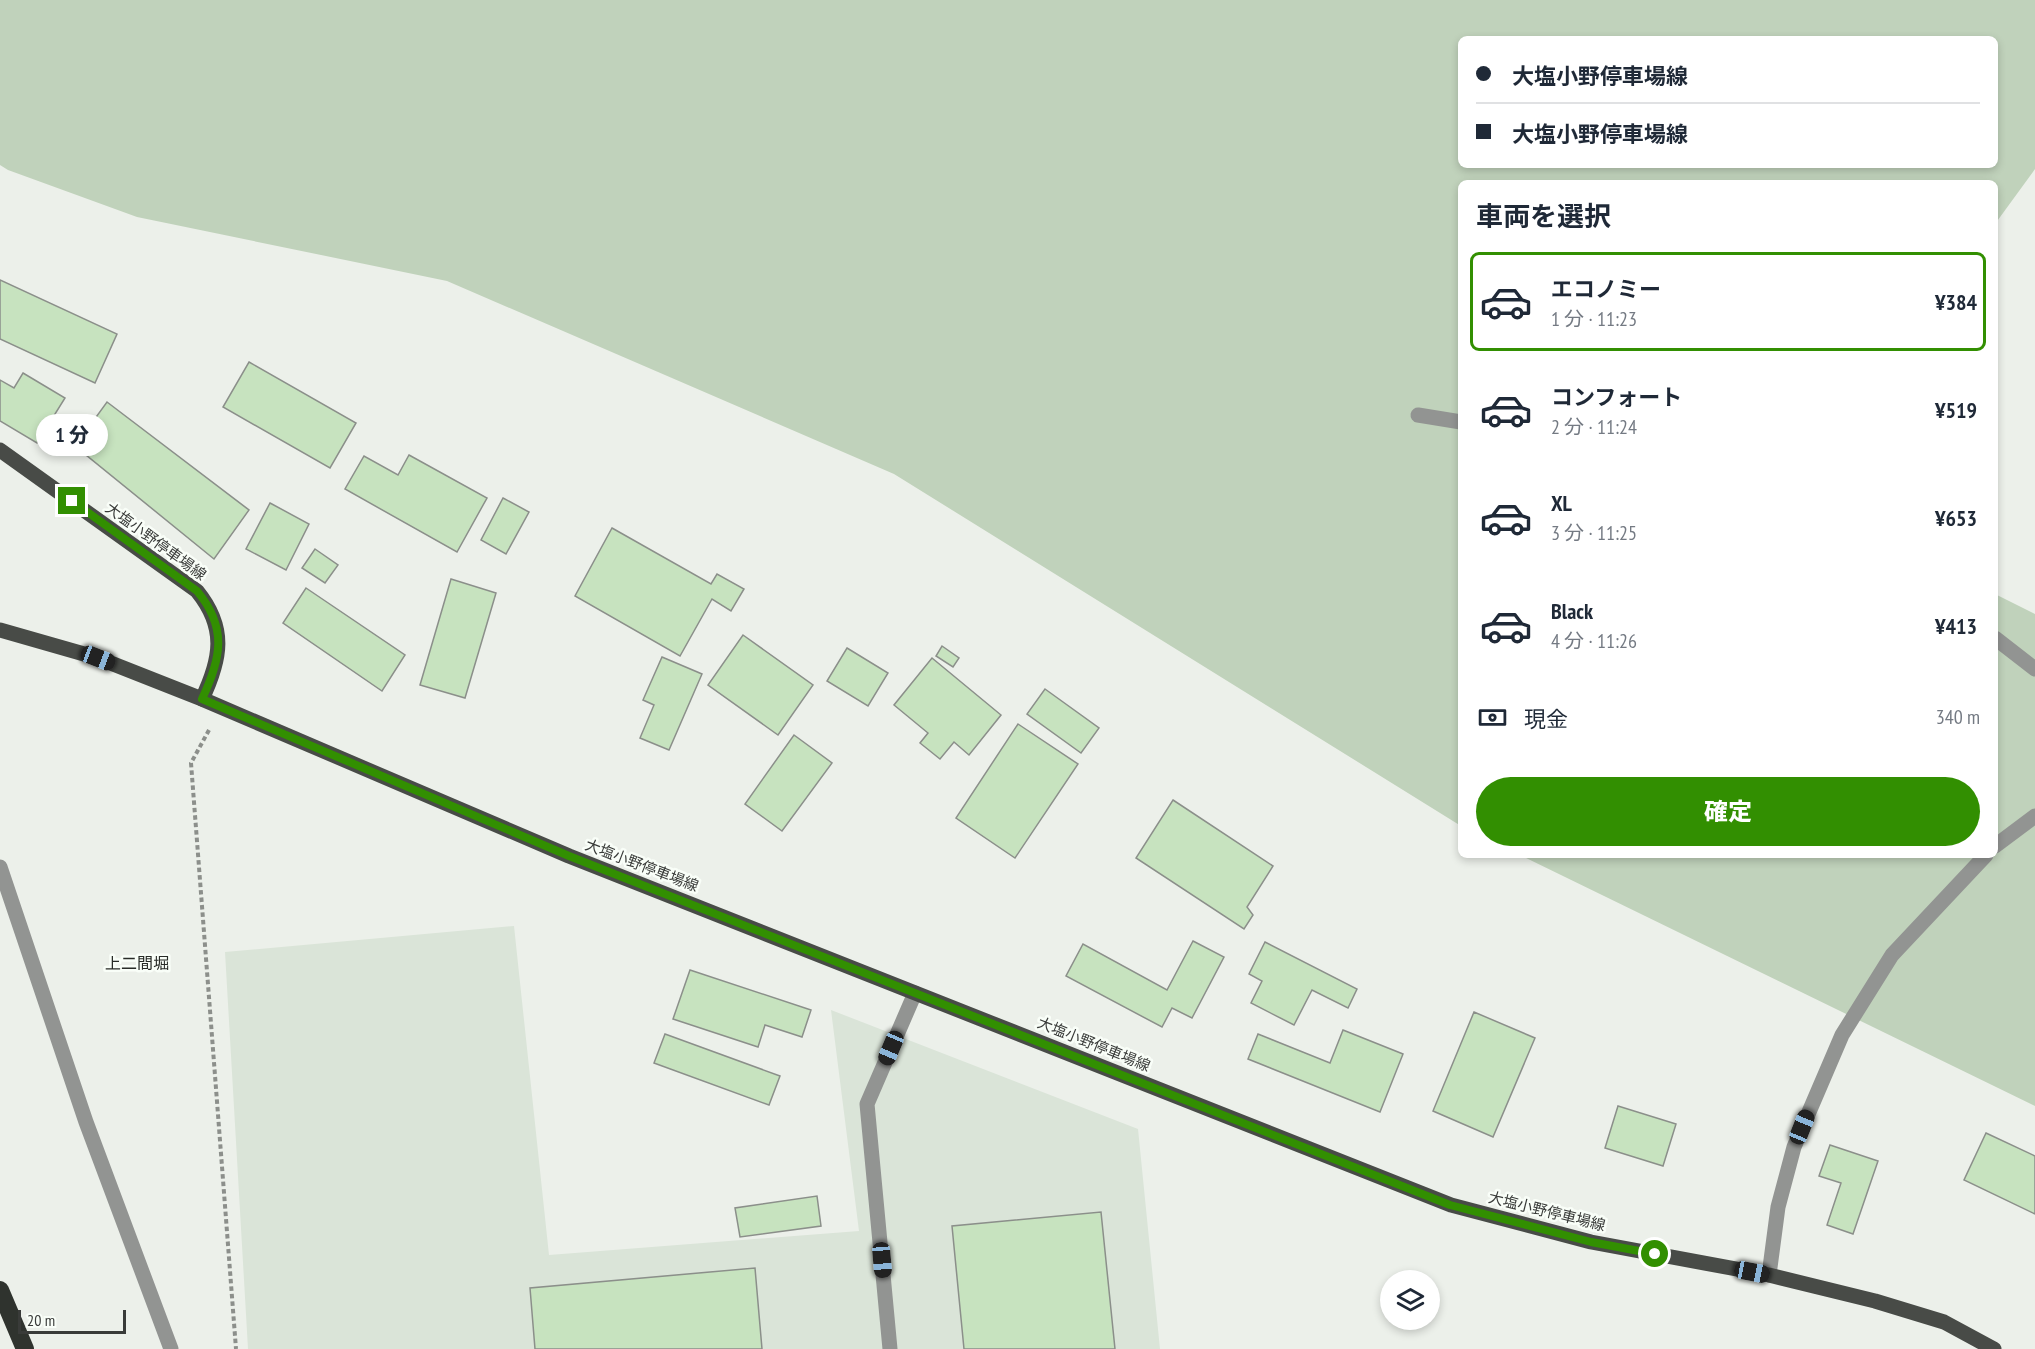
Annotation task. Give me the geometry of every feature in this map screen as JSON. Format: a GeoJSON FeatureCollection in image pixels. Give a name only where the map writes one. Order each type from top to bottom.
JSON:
{"type":"FeatureCollection","features":[{"type":"Feature","properties":{"kind":"highway"},"geometry":{"type":"LineString","coordinates":[[0,1290],[25,1349]]}},
{"type":"Feature","properties":{"kind":"main road","name":"大塩小野停車場線"},"geometry":{"type":"LineString","coordinates":[[0,450],[197,591],[207,603],[219,643],[215,673],[202,699]]}},
{"type":"Feature","properties":{"kind":"main road","name":"大塩小野停車場線"},"geometry":{"type":"LineString","coordinates":[[0,630],[98,658],[202,699],[569,856],[1450,1205],[1591,1242],[1769,1275],[1875,1300],[1944,1322],[1994,1349]]}},
{"type":"Feature","properties":{"kind":"street"},"geometry":{"type":"LineString","coordinates":[[1418,415],[1458,422]]}},
{"type":"Feature","properties":{"kind":"street"},"geometry":{"type":"LineString","coordinates":[[1998,640],[2035,669]]}},
{"type":"Feature","properties":{"kind":"street"},"geometry":{"type":"LineString","coordinates":[[1998,844],[2035,816]]}},
{"type":"Feature","properties":{"kind":"street"},"geometry":{"type":"LineString","coordinates":[[1769,1275],[1778,1207],[1794,1147],[1842,1035],[1892,955],[1983,858]]}},
{"type":"Feature","properties":{"kind":"street"},"geometry":{"type":"LineString","coordinates":[[0,867],[86,1122],[171,1349]]}},
{"type":"Feature","properties":{"kind":"street"},"geometry":{"type":"LineString","coordinates":[[890,1349],[867,1104],[915,993]]}},
{"type":"Feature","properties":{"kind":"path"},"geometry":{"type":"LineString","coordinates":[[222,708],[191,763],[236,1349]]}},
{"type":"Feature","properties":{"kind":"shaded area"},"geometry":{"type":"Polygon","coordinates":[[[514,926],[549,1255],[859,1231],[831,1010],[1138,1129],[1160,1349],[248,1349],[225,952],[514,926]]]}},
{"type":"Feature","properties":{"kind":"green space"},"geometry":{"type":"Polygon","coordinates":[[[0,0],[2035,0],[2035,169],[1998,220],[1998,180],[1458,180],[1458,824],[894,474],[447,281],[137,217],[8,170],[0,165],[0,0]]]}},
{"type":"Feature","properties":{"kind":"green space"},"geometry":{"type":"Polygon","coordinates":[[[1998,596],[2035,614],[2035,1106],[1526,858],[1998,858],[1998,596]]]}},
{"type":"Feature","properties":{"kind":"building"},"geometry":{"type":"Polygon","coordinates":[[[0,280],[117,334],[95,383],[0,339],[0,280]]]}},
{"type":"Feature","properties":{"kind":"building"},"geometry":{"type":"Polygon","coordinates":[[[249,362],[356,423],[330,468],[223,407],[249,362]]]}},
{"type":"Feature","properties":{"kind":"building"},"geometry":{"type":"Polygon","coordinates":[[[23,373],[65,398],[37,443],[0,421],[0,380],[14,388],[23,373]]]}},
{"type":"Feature","properties":{"kind":"building"},"geometry":{"type":"Polygon","coordinates":[[[107,402],[249,510],[214,559],[75,446],[107,402]]]}},
{"type":"Feature","properties":{"kind":"building"},"geometry":{"type":"Polygon","coordinates":[[[409,455],[487,498],[457,552],[345,489],[364,456],[398,475],[409,455]]]}},
{"type":"Feature","properties":{"kind":"building"},"geometry":{"type":"Polygon","coordinates":[[[503,498],[529,512],[506,554],[481,540],[503,498]]]}},
{"type":"Feature","properties":{"kind":"building"},"geometry":{"type":"Polygon","coordinates":[[[270,503],[309,524],[286,570],[246,549],[270,503]]]}},
{"type":"Feature","properties":{"kind":"building"},"geometry":{"type":"Polygon","coordinates":[[[612,528],[711,584],[717,574],[744,589],[731,611],[712,599],[680,656],[575,596],[612,528]]]}},
{"type":"Feature","properties":{"kind":"building"},"geometry":{"type":"Polygon","coordinates":[[[315,549],[338,565],[325,583],[302,568],[315,549]]]}},
{"type":"Feature","properties":{"kind":"building"},"geometry":{"type":"Polygon","coordinates":[[[451,579],[496,593],[465,698],[420,685],[451,579]]]}},
{"type":"Feature","properties":{"kind":"building"},"geometry":{"type":"Polygon","coordinates":[[[306,588],[405,655],[382,691],[283,623],[306,588]]]}},
{"type":"Feature","properties":{"kind":"building"},"geometry":{"type":"Polygon","coordinates":[[[743,635],[813,685],[778,735],[708,685],[743,635]]]}},
{"type":"Feature","properties":{"kind":"building"},"geometry":{"type":"Polygon","coordinates":[[[942,646],[959,658],[953,667],[936,656],[942,646]]]}},
{"type":"Feature","properties":{"kind":"building"},"geometry":{"type":"Polygon","coordinates":[[[847,648],[888,673],[868,706],[827,681],[847,648]]]}},
{"type":"Feature","properties":{"kind":"building"},"geometry":{"type":"Polygon","coordinates":[[[662,657],[702,674],[669,750],[640,738],[654,705],[643,700],[662,657]]]}},
{"type":"Feature","properties":{"kind":"building"},"geometry":{"type":"Polygon","coordinates":[[[932,658],[1001,715],[969,755],[954,742],[940,759],[920,743],[928,733],[894,705],[932,658]]]}},
{"type":"Feature","properties":{"kind":"building"},"geometry":{"type":"Polygon","coordinates":[[[1045,689],[1099,728],[1081,753],[1027,714],[1045,689]]]}},
{"type":"Feature","properties":{"kind":"building"},"geometry":{"type":"Polygon","coordinates":[[[1018,724],[1078,764],[1015,858],[956,818],[1018,724]]]}},
{"type":"Feature","properties":{"kind":"building"},"geometry":{"type":"Polygon","coordinates":[[[794,735],[832,763],[782,831],[745,804],[794,735]]]}},
{"type":"Feature","properties":{"kind":"building"},"geometry":{"type":"Polygon","coordinates":[[[1173,800],[1273,866],[1247,907],[1253,915],[1244,929],[1136,858],[1173,800]]]}},
{"type":"Feature","properties":{"kind":"building"},"geometry":{"type":"Polygon","coordinates":[[[1193,941],[1224,957],[1192,1018],[1172,1008],[1162,1027],[1066,976],[1083,944],[1167,990],[1193,941]]]}},
{"type":"Feature","properties":{"kind":"building"},"geometry":{"type":"Polygon","coordinates":[[[1265,942],[1357,989],[1348,1008],[1312,990],[1294,1025],[1251,1003],[1262,981],[1249,974],[1265,942]]]}},
{"type":"Feature","properties":{"kind":"building"},"geometry":{"type":"Polygon","coordinates":[[[690,970],[811,1010],[802,1037],[765,1025],[758,1047],[673,1019],[690,970]]]}},
{"type":"Feature","properties":{"kind":"building"},"geometry":{"type":"Polygon","coordinates":[[[1474,1012],[1535,1038],[1493,1137],[1433,1111],[1474,1012]]]}},
{"type":"Feature","properties":{"kind":"building"},"geometry":{"type":"Polygon","coordinates":[[[1343,1030],[1403,1054],[1380,1112],[1248,1059],[1258,1034],[1330,1063],[1343,1030]]]}},
{"type":"Feature","properties":{"kind":"building"},"geometry":{"type":"Polygon","coordinates":[[[665,1034],[780,1076],[769,1105],[654,1063],[665,1034]]]}},
{"type":"Feature","properties":{"kind":"building"},"geometry":{"type":"Polygon","coordinates":[[[1618,1106],[1676,1124],[1663,1166],[1605,1148],[1618,1106]]]}},
{"type":"Feature","properties":{"kind":"building"},"geometry":{"type":"Polygon","coordinates":[[[1986,1133],[2035,1156],[2035,1214],[1964,1180],[1986,1133]]]}},
{"type":"Feature","properties":{"kind":"building"},"geometry":{"type":"Polygon","coordinates":[[[1830,1145],[1878,1161],[1853,1234],[1827,1225],[1841,1183],[1819,1176],[1830,1145]]]}},
{"type":"Feature","properties":{"kind":"building"},"geometry":{"type":"Polygon","coordinates":[[[817,1196],[821,1226],[740,1237],[735,1208],[817,1196]]]}},
{"type":"Feature","properties":{"kind":"building"},"geometry":{"type":"Polygon","coordinates":[[[1101,1212],[1115,1349],[964,1349],[952,1226],[1101,1212]]]}},
{"type":"Feature","properties":{"kind":"building"},"geometry":{"type":"Polygon","coordinates":[[[755,1268],[762,1349],[535,1349],[530,1288],[755,1268]]]}},
{"type":"Feature","properties":{"kind":"district","name":"上二間堀"},"geometry":{"type":"Point","coordinates":[137,963]}},
{"type":"Feature","properties":{"kind":"route"},"geometry":{"type":"LineString","coordinates":[[72,501],[197,591],[207,603],[219,643],[215,673],[202,699],[569,856],[1450,1205],[1524,1226],[1655,1254]]}}]}
